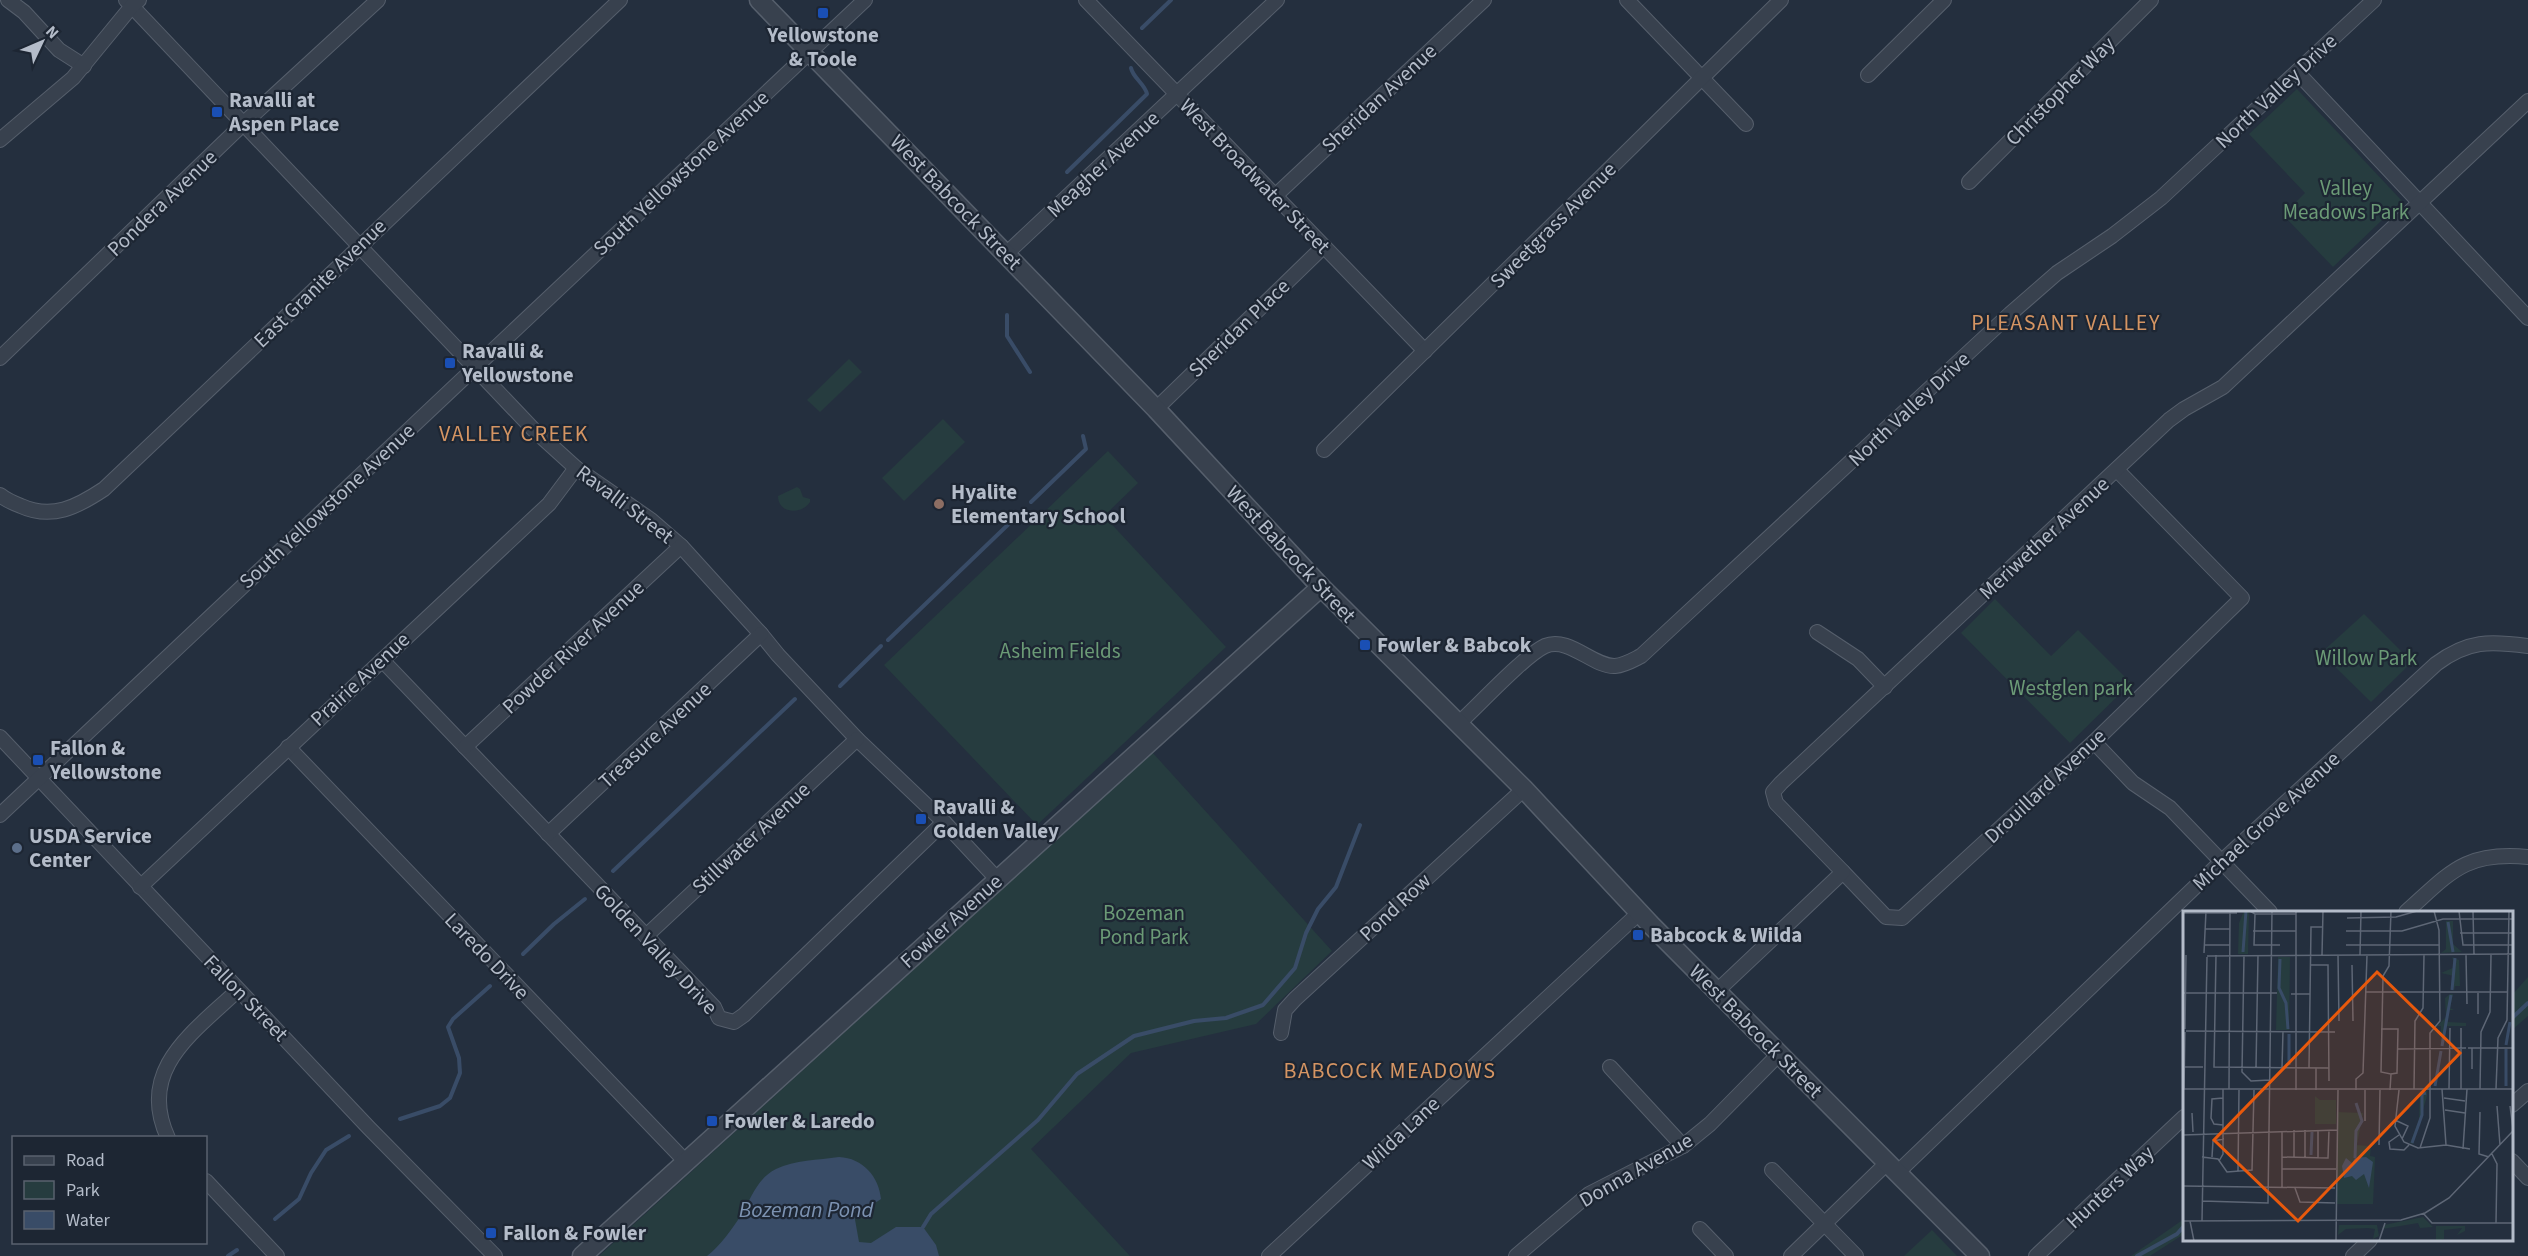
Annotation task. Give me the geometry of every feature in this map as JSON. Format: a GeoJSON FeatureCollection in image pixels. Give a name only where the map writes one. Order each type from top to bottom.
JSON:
{"type":"FeatureCollection","features":[{"type":"Feature","properties":{"kind":"street"},"geometry":{"type":"LineString","coordinates":[[8,0],[24,12],[59,50],[84,66]]}},
{"type":"Feature","properties":{"kind":"street","name":"Pondera Avenue"},"geometry":{"type":"LineString","coordinates":[[0,358],[243,124],[378,0]]}},
{"type":"Feature","properties":{"kind":"street","name":"East Granite Avenue"},"geometry":{"type":"LineString","coordinates":[[0,495],[33,511],[57,513],[83,503],[104,489],[620,0]]}},
{"type":"Feature","properties":{"kind":"street","name":"West Babcock Street"},"geometry":{"type":"LineString","coordinates":[[759,0],[1156,409],[1321,587],[1524,789],[1639,913],[1980,1256]]}},
{"type":"Feature","properties":{"kind":"street","name":"South Yellowstone Avenue"},"geometry":{"type":"LineString","coordinates":[[0,815],[865,0]]}},
{"type":"Feature","properties":{"kind":"street","name":"West Broadwater Street"},"geometry":{"type":"LineString","coordinates":[[1086,0],[1425,351]]}},
{"type":"Feature","properties":{"kind":"street","name":"Meagher Avenue"},"geometry":{"type":"LineString","coordinates":[[1006,254],[1277,0]]}},
{"type":"Feature","properties":{"kind":"street","name":"Sheridan Avenue"},"geometry":{"type":"LineString","coordinates":[[1275,196],[1484,0]]}},
{"type":"Feature","properties":{"kind":"street"},"geometry":{"type":"LineString","coordinates":[[1627,0],[1746,124]]}},
{"type":"Feature","properties":{"kind":"street","name":"Sweetgrass Avenue"},"geometry":{"type":"LineString","coordinates":[[1324,450],[1781,0]]}},
{"type":"Feature","properties":{"kind":"street"},"geometry":{"type":"LineString","coordinates":[[1868,75],[1944,0]]}},
{"type":"Feature","properties":{"kind":"street","name":"Christopher Way"},"geometry":{"type":"LineString","coordinates":[[1969,182],[2151,0]]}},
{"type":"Feature","properties":{"kind":"street","name":"North Valley Drive"},"geometry":{"type":"LineString","coordinates":[[1458,724],[1545,646],[1552,645],[1574,650],[1605,665],[1627,664],[1641,656],[2010,314],[2057,273],[2112,236],[2161,198],[2374,0]]}},
{"type":"Feature","properties":{"kind":"street"},"geometry":{"type":"LineString","coordinates":[[0,140],[47,102],[84,66],[132,2]]}},
{"type":"Feature","properties":{"kind":"street","name":"Ravalli Street"},"geometry":{"type":"LineString","coordinates":[[132,2],[243,124],[533,429],[576,468],[651,520],[681,546],[857,739],[944,822],[997,879]]}},
{"type":"Feature","properties":{"kind":"street"},"geometry":{"type":"LineString","coordinates":[[2297,72],[2528,318]]}},
{"type":"Feature","properties":{"kind":"street","name":"Meriwether Avenue"},"geometry":{"type":"LineString","coordinates":[[1844,872],[1776,803],[1773,792],[2117,470],[2184,409],[2223,387],[2528,101]]}},
{"type":"Feature","properties":{"kind":"street","name":"Sheridan Place"},"geometry":{"type":"LineString","coordinates":[[1156,409],[1323,247]]}},
{"type":"Feature","properties":{"kind":"street","name":"Prairie Avenue"},"geometry":{"type":"LineString","coordinates":[[140,887],[549,504],[576,468]]}},
{"type":"Feature","properties":{"kind":"street","name":"Drouillard Avenue"},"geometry":{"type":"LineString","coordinates":[[1844,872],[1886,917],[1902,918],[2094,742],[2242,598],[2117,470]]}},
{"type":"Feature","properties":{"kind":"street","name":"Powder River Avenue"},"geometry":{"type":"LineString","coordinates":[[465,747],[681,546]]}},
{"type":"Feature","properties":{"kind":"street","name":"Fowler Avenue"},"geometry":{"type":"LineString","coordinates":[[582,1256],[1321,587]]}},
{"type":"Feature","properties":{"kind":"street"},"geometry":{"type":"LineString","coordinates":[[1817,632],[1858,659],[1885,687]]}},
{"type":"Feature","properties":{"kind":"street","name":"Treasure Avenue"},"geometry":{"type":"LineString","coordinates":[[548,834],[761,634]]}},
{"type":"Feature","properties":{"kind":"street","name":"Michael Grove Avenue"},"geometry":{"type":"LineString","coordinates":[[1791,1256],[1824,1224],[1892,1168],[2449,654],[2464,646],[2490,642],[2528,646]]}},
{"type":"Feature","properties":{"kind":"street","name":"Golden Valley Drive"},"geometry":{"type":"LineString","coordinates":[[382,660],[714,1007],[719,1018],[734,1022],[752,1007],[944,822]]}},
{"type":"Feature","properties":{"kind":"street","name":"Fallon Street"},"geometry":{"type":"LineString","coordinates":[[0,737],[238,990],[495,1256]]}},
{"type":"Feature","properties":{"kind":"street","name":"Stillwater Avenue"},"geometry":{"type":"LineString","coordinates":[[646,936],[857,739]]}},
{"type":"Feature","properties":{"kind":"street"},"geometry":{"type":"LineString","coordinates":[[2094,742],[2133,783],[2170,808],[2269,911]]}},
{"type":"Feature","properties":{"kind":"street","name":"Laredo Drive"},"geometry":{"type":"LineString","coordinates":[[288,747],[687,1163]]}},
{"type":"Feature","properties":{"kind":"street","name":"Pond Row"},"geometry":{"type":"LineString","coordinates":[[1281,1033],[1285,1010],[1295,999],[1524,789]]}},
{"type":"Feature","properties":{"kind":"street"},"geometry":{"type":"LineString","coordinates":[[2407,911],[2453,871],[2468,862],[2483,857],[2506,855],[2528,857]]}},
{"type":"Feature","properties":{"kind":"street"},"geometry":{"type":"LineString","coordinates":[[1717,992],[1844,872]]}},
{"type":"Feature","properties":{"kind":"street"},"geometry":{"type":"LineString","coordinates":[[2418,902],[2427,911]]}},
{"type":"Feature","properties":{"kind":"street","name":"Wilda Lane"},"geometry":{"type":"LineString","coordinates":[[1269,1256],[1639,913]]}},
{"type":"Feature","properties":{"kind":"street"},"geometry":{"type":"LineString","coordinates":[[168,1136],[162,1123],[158,1095],[169,1059],[184,1041],[238,990]]}},
{"type":"Feature","properties":{"kind":"street","name":"Donna Avenue"},"geometry":{"type":"LineString","coordinates":[[1518,1255],[1589,1194],[1683,1146],[1710,1124],[1779,1054]]}},
{"type":"Feature","properties":{"kind":"street"},"geometry":{"type":"LineString","coordinates":[[1610,1067],[1683,1146]]}},
{"type":"Feature","properties":{"kind":"street"},"geometry":{"type":"LineString","coordinates":[[2513,1103],[2528,1091]]}},
{"type":"Feature","properties":{"kind":"street","name":"Hunters Way"},"geometry":{"type":"LineString","coordinates":[[2036,1256],[2183,1119]]}},
{"type":"Feature","properties":{"kind":"street"},"geometry":{"type":"LineString","coordinates":[[2513,1163],[2528,1178]]}},
{"type":"Feature","properties":{"kind":"street"},"geometry":{"type":"LineString","coordinates":[[1772,1170],[1856,1256]]}},
{"type":"Feature","properties":{"kind":"street"},"geometry":{"type":"LineString","coordinates":[[207,1182],[277,1256]]}},
{"type":"Feature","properties":{"kind":"street"},"geometry":{"type":"LineString","coordinates":[[1700,1229],[1726,1256]]}},
{"type":"Feature","properties":{"kind":"street"},"geometry":{"type":"LineString","coordinates":[[2353,1256],[2368,1241]]}},
{"type":"Feature","properties":{"kind":"green space","name":"Valley Meadows Park"},"geometry":{"type":"Polygon","coordinates":[[[2297,89],[2402,201],[2333,267],[2283,215],[2305,193],[2249,134],[2297,89]]]}},
{"type":"Feature","properties":{"kind":"green space"},"geometry":{"type":"Polygon","coordinates":[[[849,359],[862,372],[820,412],[807,400],[849,359]]]}},
{"type":"Feature","properties":{"kind":"green space"},"geometry":{"type":"Polygon","coordinates":[[[943,419],[965,442],[904,501],[882,478],[943,419]]]}},
{"type":"Feature","properties":{"kind":"green space","name":"Asheim Fields"},"geometry":{"type":"Polygon","coordinates":[[[1108,451],[1138,483],[1104,516],[1226,647],[1037,825],[884,665],[1108,451]]]}},
{"type":"Feature","properties":{"kind":"green space"},"geometry":{"type":"Polygon","coordinates":[[[797,487],[803,497],[810,499],[810,502],[802,509],[791,511],[782,506],[778,496],[797,487]]]}},
{"type":"Feature","properties":{"kind":"green space","name":"Westglen park"},"geometry":{"type":"Polygon","coordinates":[[[1995,599],[2051,656],[2078,630],[2131,683],[2070,743],[1961,633],[1995,599]]]}},
{"type":"Feature","properties":{"kind":"green space","name":"Willow Park"},"geometry":{"type":"Polygon","coordinates":[[[2364,614],[2412,662],[2371,702],[2321,653],[2364,614]]]}},
{"type":"Feature","properties":{"kind":"green space","name":"Bozeman Pond Park"},"geometry":{"type":"Polygon","coordinates":[[[1152,752],[1332,951],[1256,1024],[1131,1053],[1031,1149],[1130,1256],[599,1256],[1152,752]]]}},
{"type":"Feature","properties":{"kind":"green space"},"geometry":{"type":"Polygon","coordinates":[[[2528,977],[2528,1016],[2513,1029],[2513,994],[2528,977]]]}},
{"type":"Feature","properties":{"kind":"green space"},"geometry":{"type":"Polygon","coordinates":[[[2183,1220],[2183,1235],[2150,1256],[2131,1256],[2183,1220]]]}},
{"type":"Feature","properties":{"kind":"green space"},"geometry":{"type":"Polygon","coordinates":[[[1932,1230],[1957,1256],[1904,1256],[1932,1230]]]}},
{"type":"Feature","properties":{"kind":"water","name":"Bozeman Pond"},"geometry":{"type":"Polygon","coordinates":[[[839,1157],[848,1158],[862,1165],[873,1176],[880,1191],[881,1199],[854,1214],[859,1242],[871,1243],[896,1227],[923,1227],[936,1245],[939,1256],[707,1256],[729,1232],[763,1178],[769,1173],[791,1164],[839,1157]]]}},
{"type":"Feature","properties":{"kind":"waterway"},"geometry":{"type":"LineString","coordinates":[[1142,28],[1171,0]]}},
{"type":"Feature","properties":{"kind":"waterway"},"geometry":{"type":"LineString","coordinates":[[1067,172],[1147,94],[1131,68]]}},
{"type":"Feature","properties":{"kind":"waterway"},"geometry":{"type":"LineString","coordinates":[[1007,315],[1007,336],[1030,372]]}},
{"type":"Feature","properties":{"kind":"waterway"},"geometry":{"type":"LineString","coordinates":[[1031,502],[1086,449],[1083,436]]}},
{"type":"Feature","properties":{"kind":"waterway"},"geometry":{"type":"LineString","coordinates":[[888,640],[1016,517]]}},
{"type":"Feature","properties":{"kind":"waterway"},"geometry":{"type":"LineString","coordinates":[[840,686],[881,646]]}},
{"type":"Feature","properties":{"kind":"waterway"},"geometry":{"type":"LineString","coordinates":[[613,871],[795,699]]}},
{"type":"Feature","properties":{"kind":"waterway"},"geometry":{"type":"LineString","coordinates":[[923,1227],[931,1214],[1038,1120],[1077,1074],[1134,1036],[1194,1021],[1226,1018],[1263,1005],[1295,968],[1306,933],[1318,909],[1336,887],[1360,825]]}},
{"type":"Feature","properties":{"kind":"waterway"},"geometry":{"type":"LineString","coordinates":[[523,954],[554,924],[585,899]]}},
{"type":"Feature","properties":{"kind":"waterway"},"geometry":{"type":"LineString","coordinates":[[400,1119],[440,1106],[450,1098],[460,1073],[459,1058],[448,1027],[453,1019],[490,986]]}},
{"type":"Feature","properties":{"kind":"waterway"},"geometry":{"type":"LineString","coordinates":[[2513,1017],[2528,1003]]}},
{"type":"Feature","properties":{"kind":"waterway"},"geometry":{"type":"LineString","coordinates":[[275,1219],[299,1199],[311,1173],[326,1150],[349,1136]]}},
{"type":"Feature","properties":{"kind":"waterway"},"geometry":{"type":"LineString","coordinates":[[2137,1256],[2177,1234],[2183,1227]]}},
{"type":"Feature","properties":{"kind":"waterway"},"geometry":{"type":"LineString","coordinates":[[228,1256],[237,1250]]}},
{"type":"Feature","properties":{"kind":"place","name":"Yellowstone & Toole"},"geometry":{"type":"Point","coordinates":[823,13]}},
{"type":"Feature","properties":{"kind":"place","name":"Ravalli at Aspen Place"},"geometry":{"type":"Point","coordinates":[217,112]}},
{"type":"Feature","properties":{"kind":"place","name":"Ravalli & Yellowstone"},"geometry":{"type":"Point","coordinates":[450,363]}},
{"type":"Feature","properties":{"kind":"place","name":"Hyalite Elementary School"},"geometry":{"type":"Point","coordinates":[939,504]}},
{"type":"Feature","properties":{"kind":"place","name":"Fowler & Babcok"},"geometry":{"type":"Point","coordinates":[1365,645]}},
{"type":"Feature","properties":{"kind":"place","name":"Fallon & Yellowstone"},"geometry":{"type":"Point","coordinates":[38,760]}},
{"type":"Feature","properties":{"kind":"place","name":"Ravalli & Golden Valley"},"geometry":{"type":"Point","coordinates":[921,819]}},
{"type":"Feature","properties":{"kind":"place","name":"USDA Service Center"},"geometry":{"type":"Point","coordinates":[17,848]}},
{"type":"Feature","properties":{"kind":"place","name":"Babcock & Wilda"},"geometry":{"type":"Point","coordinates":[1638,935]}},
{"type":"Feature","properties":{"kind":"place","name":"Fowler & Laredo"},"geometry":{"type":"Point","coordinates":[712,1121]}},
{"type":"Feature","properties":{"kind":"place","name":"Fallon & Fowler"},"geometry":{"type":"Point","coordinates":[491,1233]}},
{"type":"Feature","properties":{"kind":"district","name":"PLEASANT VALLEY"},"geometry":{"type":"Point","coordinates":[2066,322]}},
{"type":"Feature","properties":{"kind":"district","name":"VALLEY CREEK"},"geometry":{"type":"Point","coordinates":[514,433]}},
{"type":"Feature","properties":{"kind":"district","name":"BABCOCK MEADOWS"},"geometry":{"type":"Point","coordinates":[1390,1070]}}]}
